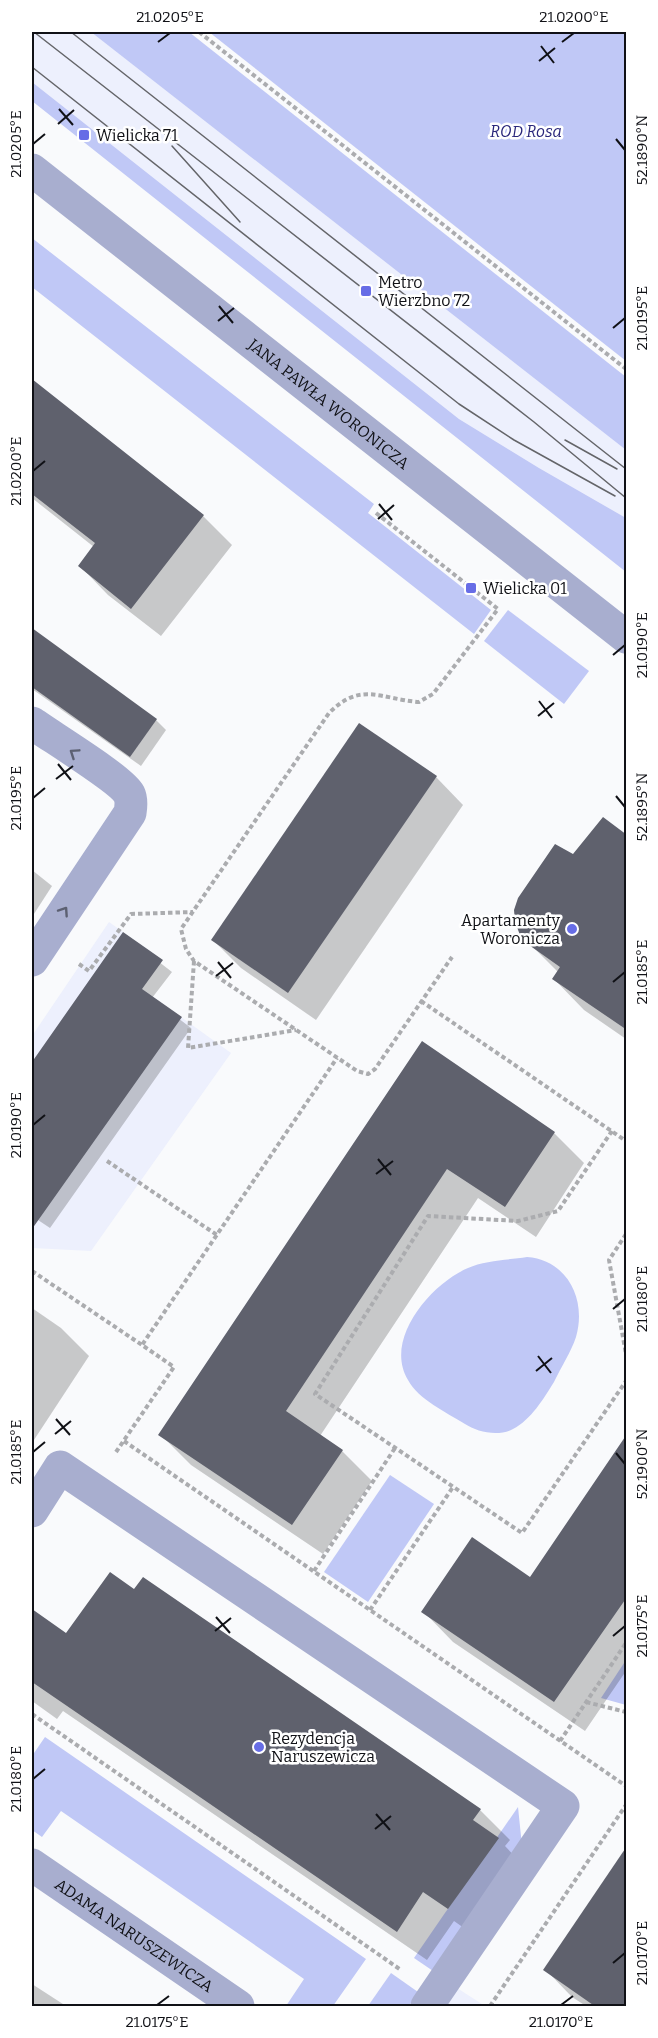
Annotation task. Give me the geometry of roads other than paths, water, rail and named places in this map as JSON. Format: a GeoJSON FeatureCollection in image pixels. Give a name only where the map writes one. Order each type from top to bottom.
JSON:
{"type":"FeatureCollection","features":[{"type":"Feature","properties":{"kind":"street","name":"JANA PAWŁA WORONICZA"},"geometry":{"type":"LineString","coordinates":[[32,170],[627,637]]}},
{"type":"Feature","properties":{"kind":"street"},"geometry":{"type":"LineString","coordinates":[[32,723],[117,782],[130,795],[130,813],[38,950]]}},
{"type":"Feature","properties":{"kind":"street"},"geometry":{"type":"LineString","coordinates":[[32,1511],[60,1467],[562,1806],[432,2000]]}},
{"type":"Feature","properties":{"kind":"street","name":"ADAMA NARUSZEWICZA"},"geometry":{"type":"LineString","coordinates":[[32,1864],[238,2007]]}},
{"type":"Feature","properties":{"kind":"tram line"},"geometry":{"type":"LineString","coordinates":[[34,32],[534,422],[626,498]]}},
{"type":"Feature","properties":{"kind":"tram line"},"geometry":{"type":"LineString","coordinates":[[71,32],[626,469]]}},
{"type":"Feature","properties":{"kind":"tram line"},"geometry":{"type":"LineString","coordinates":[[32,67],[459,404],[514,440],[615,496]]}},
{"type":"Feature","properties":{"kind":"tram line"},"geometry":{"type":"LineString","coordinates":[[172,146],[240,222]]}},
{"type":"Feature","properties":{"kind":"tram line"},"geometry":{"type":"LineString","coordinates":[[565,440],[617,469]]}},
{"type":"Feature","properties":{"kind":"place","name":"Wielicka 71"},"geometry":{"type":"Point","coordinates":[84,135]}},
{"type":"Feature","properties":{"kind":"place","name":"Metro Wierzbno 72"},"geometry":{"type":"Point","coordinates":[366,291]}},
{"type":"Feature","properties":{"kind":"place","name":"Wielicka 01"},"geometry":{"type":"Point","coordinates":[471,588]}},
{"type":"Feature","properties":{"kind":"place","name":"Apartamenty Woronicza"},"geometry":{"type":"Point","coordinates":[572,929]}},
{"type":"Feature","properties":{"kind":"place","name":"Rezydencja Naruszewicza"},"geometry":{"type":"Point","coordinates":[259,1747]}},
{"type":"Feature","properties":{"kind":"park label","name":"ROD Rosa"},"geometry":{"type":"Point","coordinates":[526,131]}}]}
